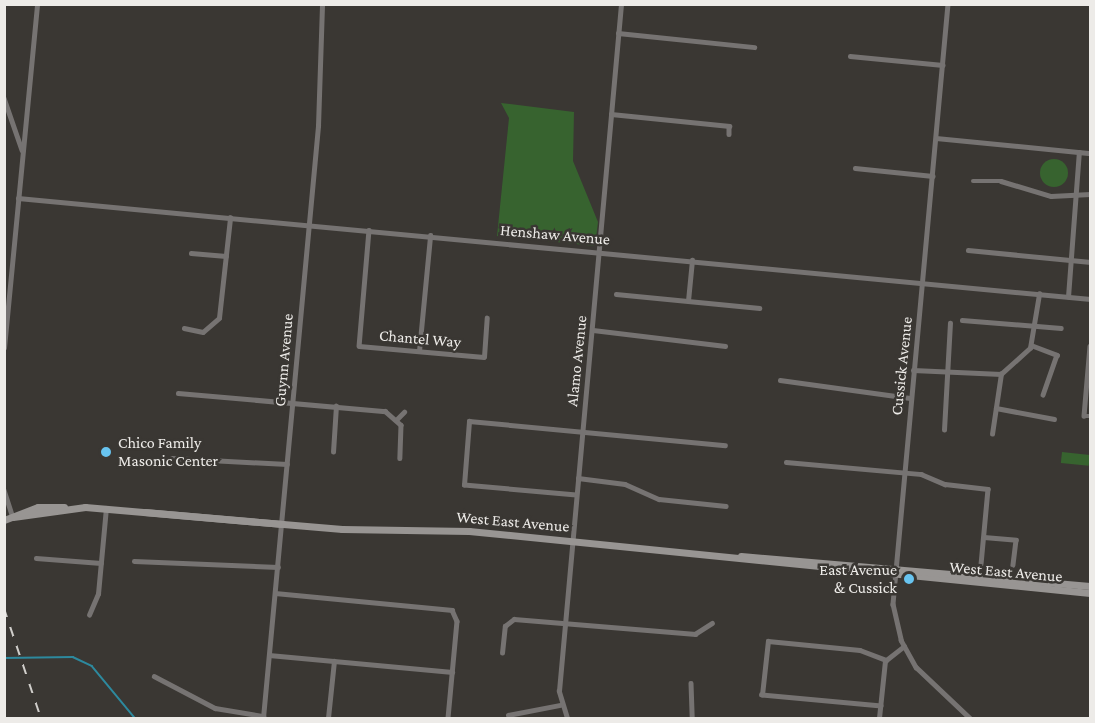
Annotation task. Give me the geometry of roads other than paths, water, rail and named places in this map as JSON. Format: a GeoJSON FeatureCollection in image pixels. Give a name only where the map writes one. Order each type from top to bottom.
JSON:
{"type":"FeatureCollection","features":[{"type":"Feature","properties":{"kind":"main road","name":"West East Avenue"},"geometry":{"type":"LineString","coordinates":[[4,520],[64,507],[106,508],[282,524],[572,540],[894,571],[1090,593]]}},
{"type":"Feature","properties":{"kind":"main road","name":"West East Avenue"},"geometry":{"type":"LineString","coordinates":[[894,571],[980,575],[1090,586]]}},
{"type":"Feature","properties":{"kind":"street"},"geometry":{"type":"LineString","coordinates":[[4,348],[37,4]]}},
{"type":"Feature","properties":{"kind":"street","name":"Guynn Avenue"},"geometry":{"type":"LineString","coordinates":[[263,717],[308,225],[322,4]]}},
{"type":"Feature","properties":{"kind":"street","name":"Alamo Avenue"},"geometry":{"type":"LineString","coordinates":[[560,705],[572,540],[621,4]]}},
{"type":"Feature","properties":{"kind":"street","name":"Cussick Avenue"},"geometry":{"type":"LineString","coordinates":[[948,4],[894,571],[894,616],[904,646],[927,681],[970,718]]}},
{"type":"Feature","properties":{"kind":"street"},"geometry":{"type":"LineString","coordinates":[[618,33],[754,47]]}},
{"type":"Feature","properties":{"kind":"street"},"geometry":{"type":"LineString","coordinates":[[850,56],[943,65]]}},
{"type":"Feature","properties":{"kind":"street"},"geometry":{"type":"LineString","coordinates":[[4,98],[22,153]]}},
{"type":"Feature","properties":{"kind":"street"},"geometry":{"type":"LineString","coordinates":[[611,114],[729,126],[729,134]]}},
{"type":"Feature","properties":{"kind":"street"},"geometry":{"type":"LineString","coordinates":[[936,138],[1090,153]]}},
{"type":"Feature","properties":{"kind":"street"},"geometry":{"type":"LineString","coordinates":[[1068,297],[1073,261],[1079,152]]}},
{"type":"Feature","properties":{"kind":"street"},"geometry":{"type":"LineString","coordinates":[[855,168],[933,176]]}},
{"type":"Feature","properties":{"kind":"street"},"geometry":{"type":"LineString","coordinates":[[973,181],[1001,182],[1051,196],[1090,194]]}},
{"type":"Feature","properties":{"kind":"street","name":"Henshaw Avenue"},"geometry":{"type":"LineString","coordinates":[[18,198],[1090,299]]}},
{"type":"Feature","properties":{"kind":"street"},"geometry":{"type":"LineString","coordinates":[[184,328],[199,333],[218,321],[230,218]]}},
{"type":"Feature","properties":{"kind":"street","name":"Chantel Way"},"geometry":{"type":"LineString","coordinates":[[369,230],[359,346],[484,357],[487,318]]}},
{"type":"Feature","properties":{"kind":"street"},"geometry":{"type":"LineString","coordinates":[[419,351],[430,236]]}},
{"type":"Feature","properties":{"kind":"street"},"geometry":{"type":"LineString","coordinates":[[968,250],[1090,262]]}},
{"type":"Feature","properties":{"kind":"street"},"geometry":{"type":"LineString","coordinates":[[191,253],[226,256]]}},
{"type":"Feature","properties":{"kind":"street"},"geometry":{"type":"LineString","coordinates":[[688,301],[692,260]]}},
{"type":"Feature","properties":{"kind":"street"},"geometry":{"type":"LineString","coordinates":[[616,294],[759,308]]}},
{"type":"Feature","properties":{"kind":"street"},"geometry":{"type":"LineString","coordinates":[[992,434],[1001,374],[1031,345],[1039,294]]}},
{"type":"Feature","properties":{"kind":"street"},"geometry":{"type":"LineString","coordinates":[[962,320],[1061,328]]}},
{"type":"Feature","properties":{"kind":"street"},"geometry":{"type":"LineString","coordinates":[[944,430],[950,323]]}},
{"type":"Feature","properties":{"kind":"street"},"geometry":{"type":"LineString","coordinates":[[593,330],[725,346]]}},
{"type":"Feature","properties":{"kind":"street"},"geometry":{"type":"LineString","coordinates":[[1031,345],[1057,355],[1043,395]]}},
{"type":"Feature","properties":{"kind":"street"},"geometry":{"type":"LineString","coordinates":[[1090,345],[1084,416],[1090,416]]}},
{"type":"Feature","properties":{"kind":"street"},"geometry":{"type":"LineString","coordinates":[[914,370],[1001,374]]}},
{"type":"Feature","properties":{"kind":"street"},"geometry":{"type":"LineString","coordinates":[[780,380],[910,398]]}},
{"type":"Feature","properties":{"kind":"street"},"geometry":{"type":"LineString","coordinates":[[178,393],[385,411],[397,418]]}},
{"type":"Feature","properties":{"kind":"street"},"geometry":{"type":"LineString","coordinates":[[333,452],[336,406]]}},
{"type":"Feature","properties":{"kind":"street"},"geometry":{"type":"LineString","coordinates":[[996,408],[1054,419]]}},
{"type":"Feature","properties":{"kind":"street"},"geometry":{"type":"LineString","coordinates":[[397,418],[404,412]]}},
{"type":"Feature","properties":{"kind":"street"},"geometry":{"type":"LineString","coordinates":[[397,418],[400,458]]}},
{"type":"Feature","properties":{"kind":"street"},"geometry":{"type":"LineString","coordinates":[[576,495],[464,485],[469,421],[725,445]]}},
{"type":"Feature","properties":{"kind":"street"},"geometry":{"type":"LineString","coordinates":[[172,458],[287,464]]}},
{"type":"Feature","properties":{"kind":"street"},"geometry":{"type":"LineString","coordinates":[[786,462],[904,473],[988,489],[980,575]]}},
{"type":"Feature","properties":{"kind":"street"},"geometry":{"type":"LineString","coordinates":[[578,478],[625,484],[659,499],[726,506]]}},
{"type":"Feature","properties":{"kind":"street"},"geometry":{"type":"LineString","coordinates":[[4,490],[13,517]]}},
{"type":"Feature","properties":{"kind":"street"},"geometry":{"type":"LineString","coordinates":[[89,615],[100,563],[106,508]]}},
{"type":"Feature","properties":{"kind":"street"},"geometry":{"type":"LineString","coordinates":[[984,537],[1016,540],[1013,565]]}},
{"type":"Feature","properties":{"kind":"street"},"geometry":{"type":"LineString","coordinates":[[36,558],[100,563]]}},
{"type":"Feature","properties":{"kind":"street"},"geometry":{"type":"LineString","coordinates":[[134,561],[278,567]]}},
{"type":"Feature","properties":{"kind":"street"},"geometry":{"type":"LineString","coordinates":[[275,593],[454,612],[448,718]]}},
{"type":"Feature","properties":{"kind":"street"},"geometry":{"type":"LineString","coordinates":[[502,653],[509,620],[565,622],[695,634],[712,623]]}},
{"type":"Feature","properties":{"kind":"street"},"geometry":{"type":"LineString","coordinates":[[880,706],[762,695],[768,641],[866,651],[886,660]]}},
{"type":"Feature","properties":{"kind":"street"},"geometry":{"type":"LineString","coordinates":[[879,718],[886,660],[904,646]]}},
{"type":"Feature","properties":{"kind":"street"},"geometry":{"type":"LineString","coordinates":[[269,655],[452,672]]}},
{"type":"Feature","properties":{"kind":"street"},"geometry":{"type":"LineString","coordinates":[[328,718],[334,661]]}},
{"type":"Feature","properties":{"kind":"street"},"geometry":{"type":"LineString","coordinates":[[154,676],[214,708],[263,717]]}},
{"type":"Feature","properties":{"kind":"street"},"geometry":{"type":"LineString","coordinates":[[691,683],[692,718]]}},
{"type":"Feature","properties":{"kind":"street"},"geometry":{"type":"LineString","coordinates":[[508,715],[560,705],[567,718]]}},
{"type":"Feature","properties":{"kind":"waterway"},"geometry":{"type":"LineString","coordinates":[[4,658],[73,657],[92,666],[135,718]]}},
{"type":"Feature","properties":{"kind":"railway"},"geometry":{"type":"LineString","coordinates":[[4,608],[41,718]]}},
{"type":"Feature","properties":{"kind":"place","name":"Chico Family Masonic Center"},"geometry":{"type":"Point","coordinates":[106,452]}},
{"type":"Feature","properties":{"kind":"place","name":"East Avenue & Cussick"},"geometry":{"type":"Point","coordinates":[909,579]}}]}
